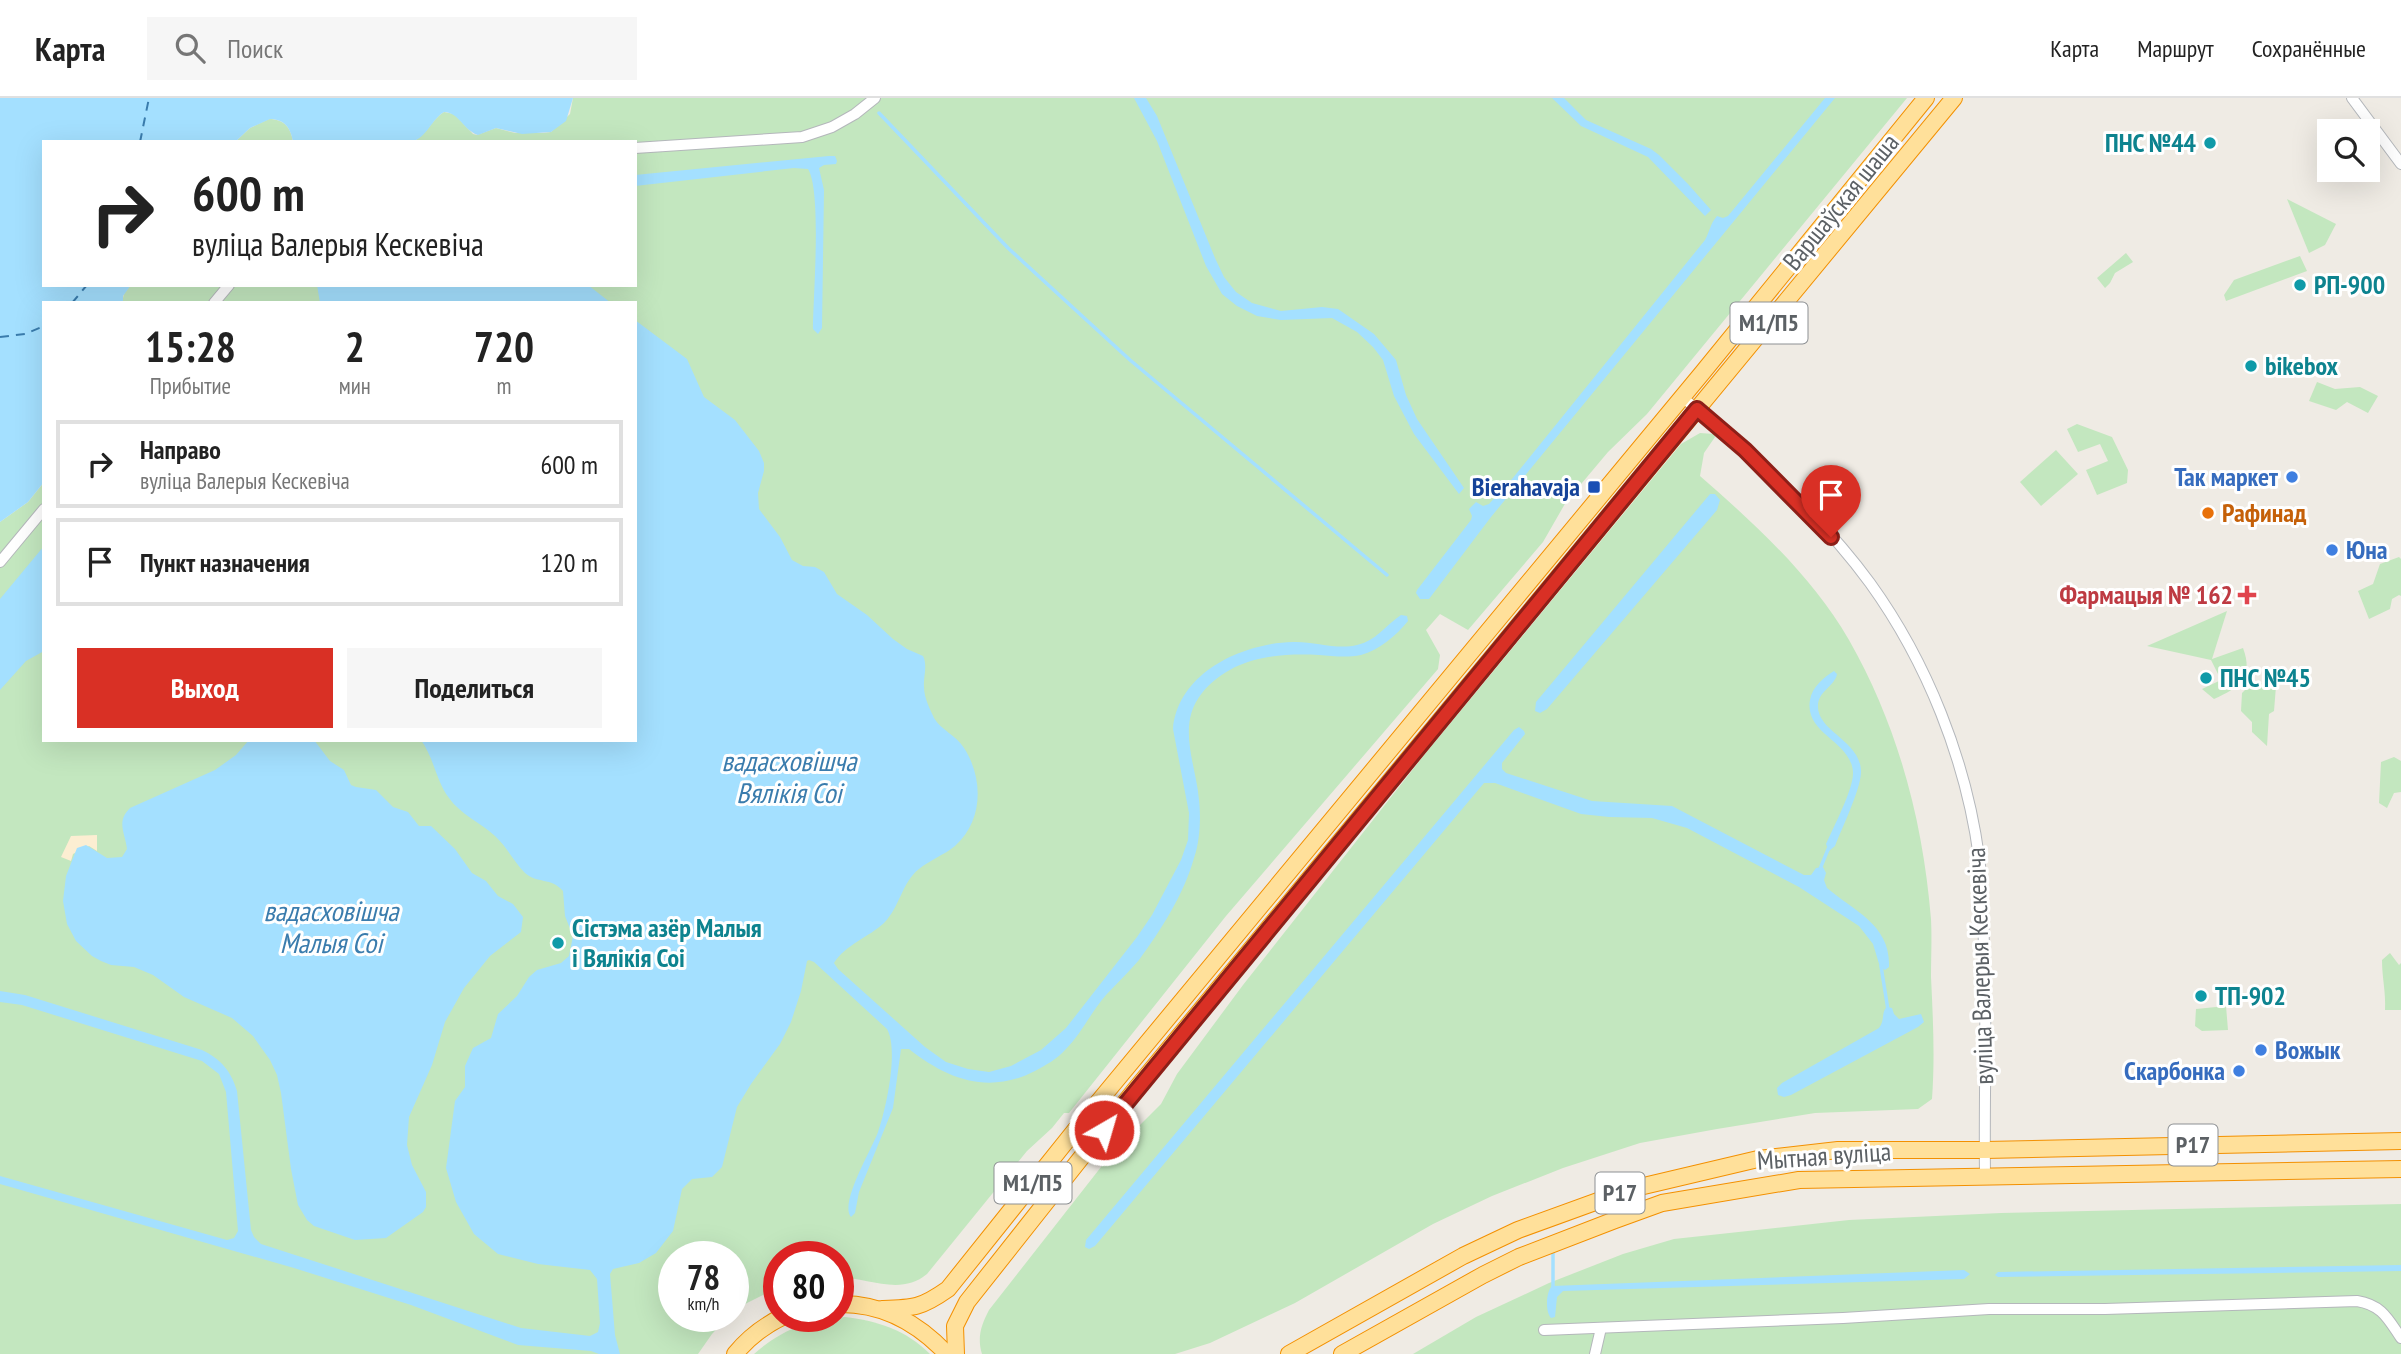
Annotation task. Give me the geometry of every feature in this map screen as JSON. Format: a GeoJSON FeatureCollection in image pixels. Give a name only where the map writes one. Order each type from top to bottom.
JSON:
{"type":"FeatureCollection","features":[{"type":"Feature","properties":{"kind":"highway","name":"Варшаўская шаша"},"geometry":{"type":"LineString","coordinates":[[854,1304],[882,1309],[914,1308],[929,1303],[948,1289],[1080,1124],[1926,98]]}},
{"type":"Feature","properties":{"kind":"highway","name":"Варшаўская шаша"},"geometry":{"type":"LineString","coordinates":[[956,1354],[955,1326],[967,1301],[1134,1091],[1954,98]]}},
{"type":"Feature","properties":{"kind":"highway","name":"Мытная вуліца"},"geometry":{"type":"LineString","coordinates":[[1289,1354],[1463,1256],[1518,1230],[1631,1189],[1758,1159],[1825,1152],[2401,1141]]}},
{"type":"Feature","properties":{"kind":"highway","name":"Мытная вуліца"},"geometry":{"type":"LineString","coordinates":[[1342,1354],[1519,1257],[1662,1203],[1725,1191],[1799,1180],[2401,1169]]}},
{"type":"Feature","properties":{"kind":"highway","name":"Варшаўская шаша"},"geometry":{"type":"LineString","coordinates":[[882,1309],[917,1327],[947,1354]]}},
{"type":"Feature","properties":{"kind":"highway"},"geometry":{"type":"LineString","coordinates":[[735,1354],[744,1342],[763,1328]]}},
{"type":"Feature","properties":{"kind":"street"},"geometry":{"type":"LineString","coordinates":[[637,148],[802,137],[832,127],[875,98]]}},
{"type":"Feature","properties":{"kind":"street"},"geometry":{"type":"LineString","coordinates":[[2352,98],[2401,164]]}},
{"type":"Feature","properties":{"kind":"street"},"geometry":{"type":"LineString","coordinates":[[216,301],[227,287]]}},
{"type":"Feature","properties":{"kind":"street","name":"вуліца Валерыя Кескевіча"},"geometry":{"type":"LineString","coordinates":[[1682,397],[1745,450],[1805,509],[1869,582],[1910,646],[1941,715],[1955,752],[1979,857],[1985,979],[1985,1175]]}},
{"type":"Feature","properties":{"kind":"street"},"geometry":{"type":"LineString","coordinates":[[0,562],[42,511]]}},
{"type":"Feature","properties":{"kind":"street"},"geometry":{"type":"LineString","coordinates":[[1544,1329],[1989,1309],[2105,1309],[2357,1301],[2372,1303],[2388,1318],[2401,1338]]}},
{"type":"Feature","properties":{"kind":"street"},"geometry":{"type":"LineString","coordinates":[[1595,1354],[1601,1328]]}},
{"type":"Feature","properties":{"kind":"green space"},"geometry":{"type":"Polygon","coordinates":[[[573,98],[1907,98],[1647,414],[1608,452],[1566,502],[1543,542],[1468,630],[1440,614],[1426,630],[1440,655],[1438,669],[1226,916],[1069,1113],[1064,1113],[1027,1151],[927,1274],[906,1284],[896,1285],[854,1279],[854,1241],[763,1241],[763,1295],[749,1302],[749,1241],[658,1241],[658,1332],[714,1332],[698,1354],[0,1354],[0,522],[28,502],[42,484],[42,742],[637,742],[637,301],[123,301],[130,287],[637,287],[637,140],[415,140],[444,112],[454,114],[477,135],[496,128],[515,133],[551,132],[570,114],[573,98]]]}},
{"type":"Feature","properties":{"kind":"green space"},"geometry":{"type":"Polygon","coordinates":[[[269,119],[279,121],[286,125],[293,140],[237,140],[250,128],[269,119]]]}},
{"type":"Feature","properties":{"kind":"green space"},"geometry":{"type":"Polygon","coordinates":[[[2287,199],[2336,224],[2325,245],[2309,253],[2287,199]]]}},
{"type":"Feature","properties":{"kind":"green space"},"geometry":{"type":"Polygon","coordinates":[[[2126,253],[2133,262],[2115,273],[2105,288],[2097,278],[2126,253]]]}},
{"type":"Feature","properties":{"kind":"green space"},"geometry":{"type":"Polygon","coordinates":[[[2300,256],[2307,271],[2226,301],[2224,295],[2234,280],[2300,256]]]}},
{"type":"Feature","properties":{"kind":"green space"},"geometry":{"type":"Polygon","coordinates":[[[2317,382],[2335,389],[2360,387],[2378,396],[2368,413],[2347,402],[2336,410],[2309,401],[2317,382]]]}},
{"type":"Feature","properties":{"kind":"green space"},"geometry":{"type":"Polygon","coordinates":[[[2077,424],[2112,437],[2128,470],[2127,483],[2097,495],[2086,470],[2108,461],[2100,444],[2078,452],[2067,429],[2077,424]]]}},
{"type":"Feature","properties":{"kind":"green space"},"geometry":{"type":"Polygon","coordinates":[[[1700,433],[1714,434],[1715,437],[1704,453],[1700,476],[1762,532],[1818,594],[1849,640],[1894,740],[1914,810],[1927,882],[1931,926],[1934,1054],[1932,1099],[1918,1109],[1815,1113],[1640,1143],[1563,1168],[1492,1196],[1433,1224],[1295,1303],[1210,1343],[1175,1354],[982,1354],[981,1332],[989,1310],[1112,1153],[1161,1104],[1177,1074],[1243,985],[1425,754],[1681,444],[1700,433]]]}},
{"type":"Feature","properties":{"kind":"green space"},"geometry":{"type":"Polygon","coordinates":[[[2056,450],[2078,474],[2041,506],[2020,482],[2056,450]]]}},
{"type":"Feature","properties":{"kind":"green space"},"geometry":{"type":"Polygon","coordinates":[[[2399,557],[2401,596],[2392,599],[2390,609],[2369,619],[2358,591],[2373,584],[2380,564],[2399,557]]]}},
{"type":"Feature","properties":{"kind":"green space"},"geometry":{"type":"Polygon","coordinates":[[[2227,611],[2212,659],[2243,648],[2247,667],[2237,686],[2214,699],[2202,689],[2221,680],[2211,660],[2147,646],[2227,611]]]}},
{"type":"Feature","properties":{"kind":"green space"},"geometry":{"type":"Polygon","coordinates":[[[2262,683],[2276,686],[2274,711],[2269,714],[2267,746],[2252,732],[2252,722],[2241,711],[2242,693],[2250,685],[2262,683]]]}},
{"type":"Feature","properties":{"kind":"green space"},"geometry":{"type":"Polygon","coordinates":[[[2394,757],[2401,761],[2401,792],[2394,793],[2387,808],[2379,803],[2381,762],[2394,757]]]}},
{"type":"Feature","properties":{"kind":"green space"},"geometry":{"type":"Polygon","coordinates":[[[2390,953],[2399,965],[2401,963],[2401,1010],[2385,1010],[2382,960],[2390,953]]]}},
{"type":"Feature","properties":{"kind":"green space"},"geometry":{"type":"Polygon","coordinates":[[[2226,1006],[2228,1030],[2202,1031],[2195,1026],[2196,1009],[2226,1006]]]}},
{"type":"Feature","properties":{"kind":"green space"},"geometry":{"type":"Polygon","coordinates":[[[2401,1204],[2401,1354],[1413,1354],[1476,1317],[1549,1283],[1623,1254],[1674,1239],[1849,1220],[2001,1213],[2401,1204]]]}},
{"type":"Feature","properties":{"kind":"green space"},"geometry":{"type":"Polygon","coordinates":[[[854,1318],[891,1328],[930,1354],[754,1354],[785,1332],[854,1332],[854,1318]]]}},
{"type":"Feature","properties":{"kind":"sand"},"geometry":{"type":"Polygon","coordinates":[[[97,835],[97,851],[89,846],[73,854],[71,861],[61,857],[71,836],[97,835]]]}},
{"type":"Feature","properties":{"kind":"water"},"geometry":{"type":"Polygon","coordinates":[[[0,98],[573,98],[566,121],[551,132],[522,134],[496,128],[478,135],[454,115],[444,112],[415,140],[293,140],[286,125],[270,119],[250,128],[237,140],[42,140],[42,287],[130,287],[123,296],[123,301],[42,301],[42,484],[28,502],[0,522],[0,98]]]}},
{"type":"Feature","properties":{"kind":"water"},"geometry":{"type":"Polygon","coordinates":[[[1134,98],[1146,98],[1157,116],[1215,258],[1224,277],[1236,292],[1252,303],[1281,311],[1322,307],[1338,309],[1374,334],[1396,360],[1406,395],[1417,419],[1464,488],[1459,494],[1414,434],[1394,396],[1383,360],[1357,332],[1332,318],[1281,320],[1257,316],[1237,306],[1222,294],[1206,266],[1157,141],[1134,98]]]}},
{"type":"Feature","properties":{"kind":"water"},"geometry":{"type":"Polygon","coordinates":[[[1552,98],[1564,98],[1586,120],[1651,149],[1711,210],[1705,216],[1648,157],[1581,126],[1552,98]]]}},
{"type":"Feature","properties":{"kind":"water"},"geometry":{"type":"Polygon","coordinates":[[[1825,98],[1835,98],[1491,517],[1429,599],[1420,599],[1417,590],[1471,520],[1469,509],[1476,502],[1483,506],[1489,504],[1512,479],[1705,240],[1717,216],[1728,216],[1825,98]]]}},
{"type":"Feature","properties":{"kind":"water"},"geometry":{"type":"Polygon","coordinates":[[[835,156],[836,164],[819,168],[824,190],[822,328],[818,334],[813,329],[815,199],[808,169],[794,168],[637,186],[637,175],[835,156]]]}},
{"type":"Feature","properties":{"kind":"water"},"geometry":{"type":"Polygon","coordinates":[[[317,287],[591,287],[608,301],[320,301],[317,287]]]}},
{"type":"Feature","properties":{"kind":"water","name":"вадасховішча Вялікія Соі"},"geometry":{"type":"Polygon","coordinates":[[[637,322],[687,359],[704,397],[735,420],[759,451],[764,471],[758,493],[759,509],[780,537],[792,560],[824,572],[837,594],[867,615],[893,639],[923,656],[924,691],[934,718],[961,743],[971,760],[978,799],[971,824],[964,836],[955,846],[913,874],[884,923],[844,951],[834,963],[925,1047],[946,1062],[989,1072],[1011,1066],[1041,1050],[1066,1028],[1152,915],[1181,860],[1188,840],[1189,813],[1173,729],[1178,709],[1187,692],[1200,677],[1216,664],[1254,648],[1293,642],[1357,645],[1375,636],[1401,615],[1407,616],[1408,621],[1387,642],[1368,653],[1345,657],[1287,655],[1256,660],[1227,672],[1202,693],[1194,705],[1189,731],[1200,807],[1198,844],[1190,871],[1171,911],[1139,960],[1101,1002],[1062,1053],[1035,1071],[1018,1078],[1001,1082],[969,1080],[938,1068],[909,1049],[901,1049],[893,1108],[859,1192],[855,1213],[851,1217],[848,1210],[849,1200],[878,1132],[884,1109],[892,1065],[890,1039],[887,1029],[814,962],[807,961],[791,1022],[780,1044],[737,1107],[722,1167],[712,1177],[692,1179],[682,1189],[673,1231],[665,1241],[658,1241],[656,1253],[639,1263],[613,1269],[610,1274],[615,1335],[620,1354],[518,1345],[411,1305],[294,1268],[0,1184],[0,1176],[227,1240],[234,1238],[238,1231],[226,1092],[219,1074],[202,1061],[22,1005],[0,1002],[0,991],[25,995],[202,1050],[215,1057],[232,1077],[237,1091],[251,1230],[261,1244],[521,1328],[590,1336],[598,1332],[600,1323],[597,1279],[590,1270],[538,1264],[498,1254],[474,1234],[456,1202],[446,1168],[455,1101],[465,1087],[465,1066],[473,1048],[491,1038],[498,1014],[517,996],[529,977],[537,970],[561,963],[569,956],[573,936],[565,916],[563,891],[554,884],[525,873],[495,836],[454,804],[441,784],[422,742],[637,742],[637,322]]]}},
{"type":"Feature","properties":{"kind":"water"},"geometry":{"type":"Polygon","coordinates":[[[1710,494],[1715,494],[1720,500],[1717,510],[1547,709],[1540,713],[1535,711],[1536,702],[1710,494]]]}},
{"type":"Feature","properties":{"kind":"water"},"geometry":{"type":"Polygon","coordinates":[[[42,548],[42,652],[26,661],[0,690],[0,599],[42,548]]]}},
{"type":"Feature","properties":{"kind":"water"},"geometry":{"type":"Polygon","coordinates":[[[1834,671],[1836,678],[1823,692],[1819,701],[1820,715],[1824,723],[1855,753],[1861,773],[1850,810],[1835,846],[1829,851],[1826,844],[1847,798],[1853,772],[1845,752],[1820,730],[1814,721],[1810,712],[1810,700],[1816,687],[1834,671]]]}},
{"type":"Feature","properties":{"kind":"water"},"geometry":{"type":"Polygon","coordinates":[[[1519,727],[1525,734],[1502,763],[1502,769],[1506,773],[1592,801],[1672,806],[1804,875],[1811,875],[1816,868],[1823,867],[1827,888],[1869,920],[1884,940],[1889,967],[1885,970],[1880,967],[1873,944],[1859,926],[1799,887],[1687,828],[1652,818],[1581,814],[1495,783],[1484,783],[1095,1246],[1089,1249],[1085,1247],[1086,1240],[1519,727]]]}},
{"type":"Feature","properties":{"kind":"water","name":"вадасховішча Малыя Соі"},"geometry":{"type":"Polygon","coordinates":[[[247,742],[316,742],[330,761],[344,770],[351,785],[376,790],[393,807],[408,812],[419,826],[431,826],[455,849],[472,873],[486,881],[498,896],[513,904],[523,917],[521,932],[490,956],[464,988],[445,1022],[432,1065],[409,1117],[407,1145],[412,1165],[426,1192],[426,1207],[423,1212],[386,1238],[355,1240],[314,1226],[307,1220],[298,1205],[277,1075],[253,1036],[232,1018],[184,997],[153,975],[134,967],[111,965],[92,956],[76,941],[67,924],[63,901],[66,876],[77,848],[86,845],[107,858],[122,857],[127,849],[122,823],[130,808],[215,770],[236,755],[247,742]]]}},
{"type":"Feature","properties":{"kind":"water"},"geometry":{"type":"Polygon","coordinates":[[[1887,1007],[1892,1008],[1899,1019],[1921,1014],[1924,1022],[1791,1095],[1778,1095],[1777,1088],[1782,1083],[1879,1028],[1887,1007]]]}},
{"type":"Feature","properties":{"kind":"water"},"geometry":{"type":"Polygon","coordinates":[[[2401,1265],[2401,1271],[1995,1275],[1998,1272],[2401,1265]]]}},
{"type":"Feature","properties":{"kind":"water"},"geometry":{"type":"Polygon","coordinates":[[[1964,1270],[1970,1274],[1964,1279],[1563,1291],[1557,1297],[1555,1317],[1551,1318],[1547,1306],[1548,1293],[1552,1286],[1964,1270]]]}},
{"type":"Feature","properties":{"kind":"waterway"},"geometry":{"type":"LineString","coordinates":[[879,113],[1008,248],[1130,360],[1387,575]]}},
{"type":"Feature","properties":{"kind":"waterway"},"geometry":{"type":"LineString","coordinates":[[1820,869],[1829,847]]}},
{"type":"Feature","properties":{"kind":"waterway"},"geometry":{"type":"LineString","coordinates":[[1881,966],[1888,1010]]}},
{"type":"Feature","properties":{"kind":"waterway"},"geometry":{"type":"LineString","coordinates":[[1553,1253],[1553,1289]]}},
{"type":"Feature","properties":{"kind":"ferry route"},"geometry":{"type":"LineString","coordinates":[[140,140],[149,98]]}},
{"type":"Feature","properties":{"kind":"ferry route"},"geometry":{"type":"LineString","coordinates":[[74,301],[85,287]]}},
{"type":"Feature","properties":{"kind":"ferry route"},"geometry":{"type":"LineString","coordinates":[[0,337],[25,334],[42,327]]}},
{"type":"Feature","properties":{"kind":"place","name":"ПНС №44"},"geometry":{"type":"Point","coordinates":[2210,143]}},
{"type":"Feature","properties":{"kind":"place","name":"РП-900"},"geometry":{"type":"Point","coordinates":[2300,285]}},
{"type":"Feature","properties":{"kind":"place","name":"bikebox"},"geometry":{"type":"Point","coordinates":[2251,366]}},
{"type":"Feature","properties":{"kind":"place","name":"Так маркет"},"geometry":{"type":"Point","coordinates":[2292,477]}},
{"type":"Feature","properties":{"kind":"place","name":"Bierahavaja"},"geometry":{"type":"Point","coordinates":[1594,487]}},
{"type":"Feature","properties":{"kind":"place","name":"Рафинад"},"geometry":{"type":"Point","coordinates":[2208,513]}},
{"type":"Feature","properties":{"kind":"place","name":"Юна"},"geometry":{"type":"Point","coordinates":[2332,550]}},
{"type":"Feature","properties":{"kind":"place","name":"Фармацыя № 162"},"geometry":{"type":"Point","coordinates":[2247,595]}},
{"type":"Feature","properties":{"kind":"place","name":"ПНС №45"},"geometry":{"type":"Point","coordinates":[2206,678]}},
{"type":"Feature","properties":{"kind":"place","name":"Сістэма азёр Малыя і Вялікія Соі"},"geometry":{"type":"Point","coordinates":[558,943]}},
{"type":"Feature","properties":{"kind":"place","name":"ТП-902"},"geometry":{"type":"Point","coordinates":[2201,996]}},
{"type":"Feature","properties":{"kind":"place","name":"Вожык"},"geometry":{"type":"Point","coordinates":[2261,1050]}},
{"type":"Feature","properties":{"kind":"place","name":"Скарбонка"},"geometry":{"type":"Point","coordinates":[2239,1071]}},
{"type":"Feature","properties":{"kind":"route"},"geometry":{"type":"LineString","coordinates":[[1104,1130],[1697,409],[1745,450],[1831,537]]}}]}
